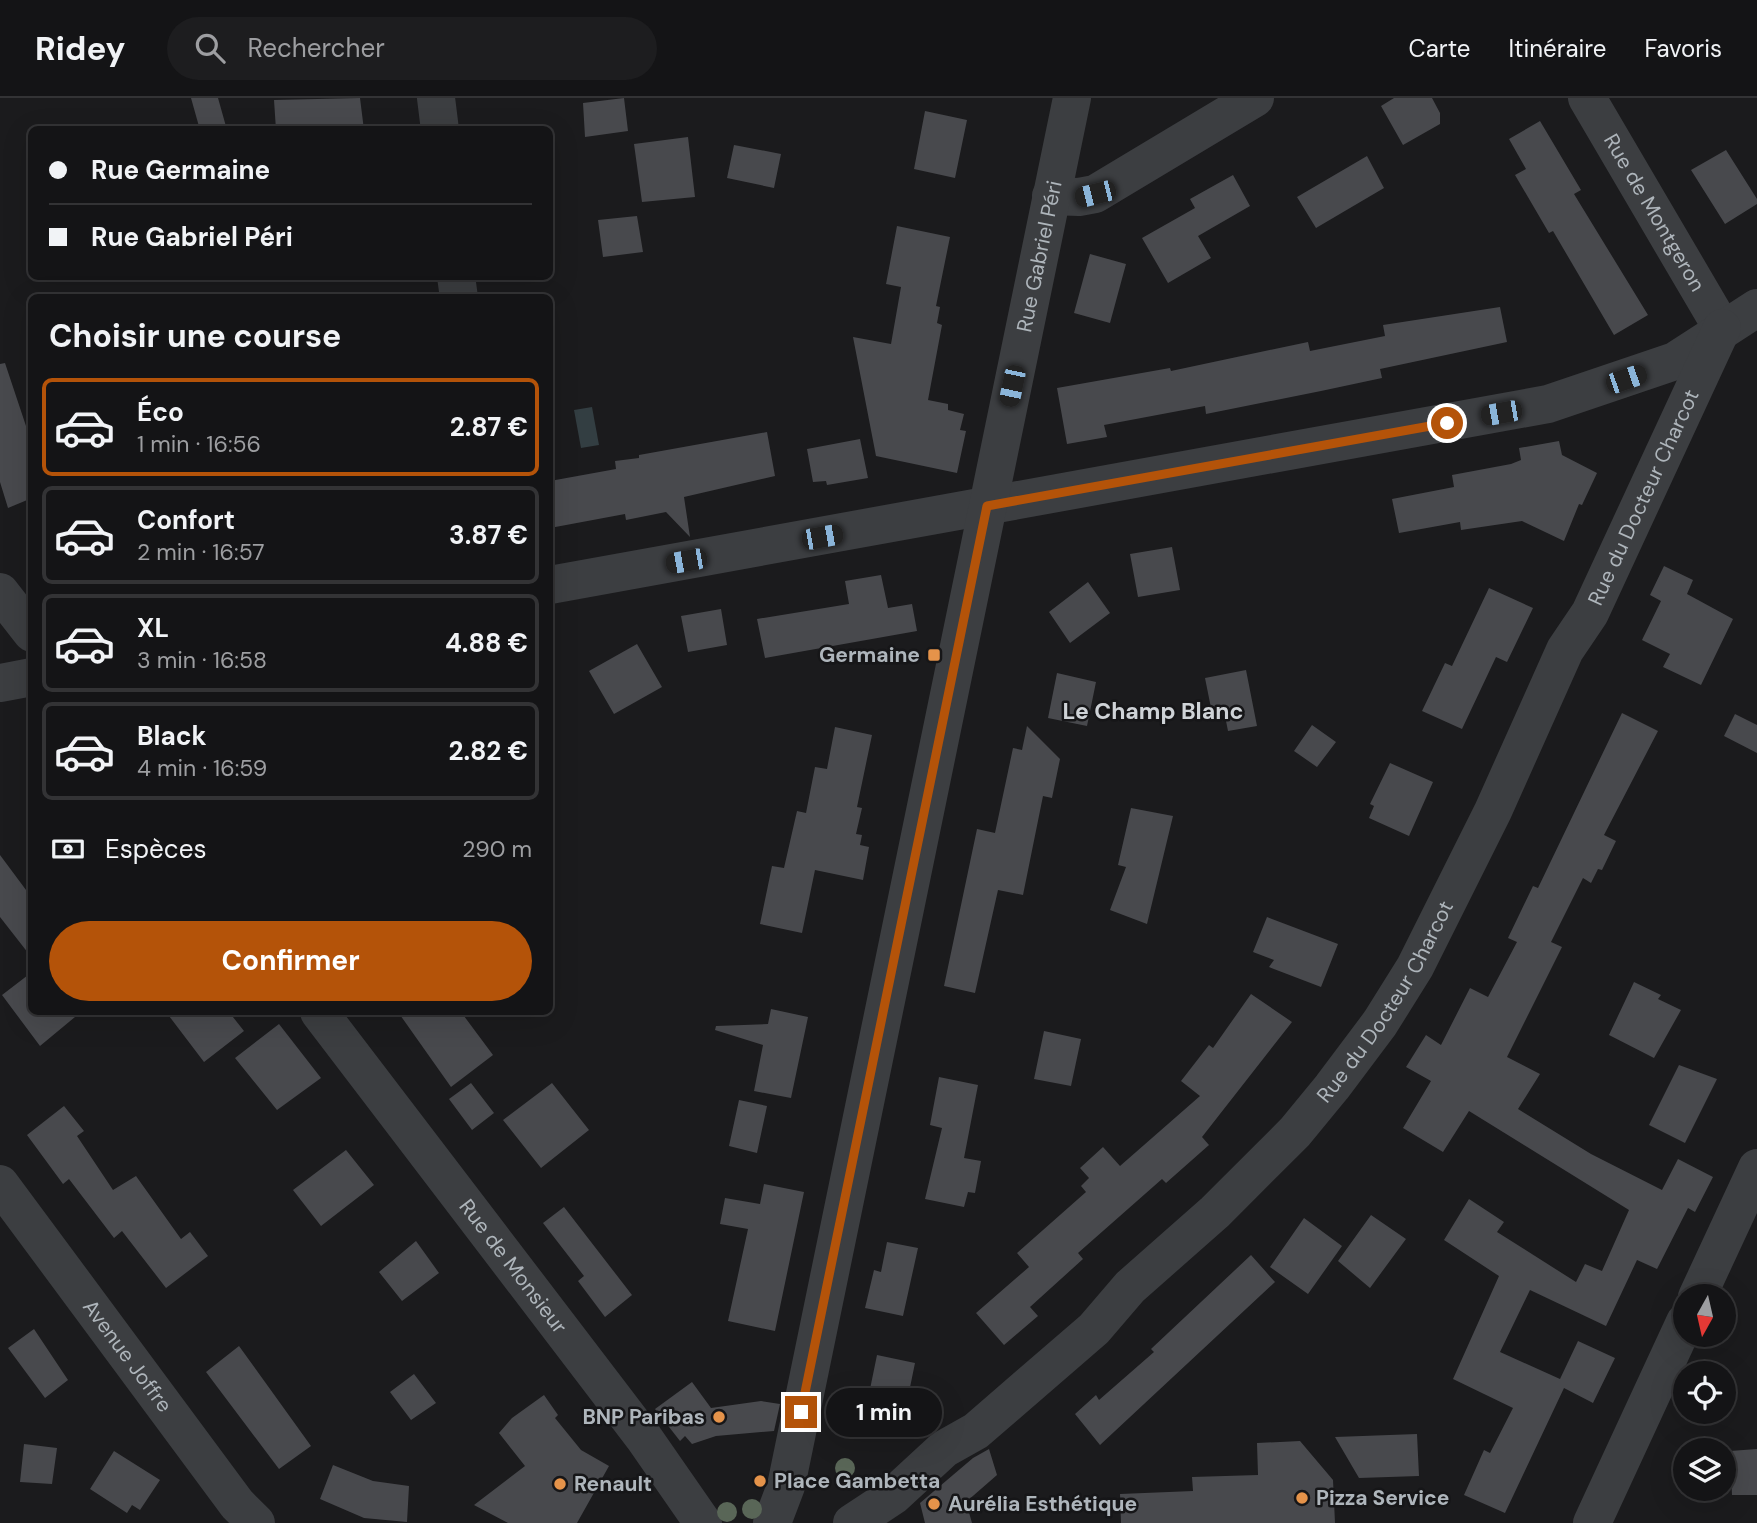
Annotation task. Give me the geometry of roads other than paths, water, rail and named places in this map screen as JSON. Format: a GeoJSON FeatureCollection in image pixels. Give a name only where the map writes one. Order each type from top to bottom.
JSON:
{"type":"FeatureCollection","features":[{"type":"Feature","properties":{"kind":"street"},"geometry":{"type":"LineString","coordinates":[[436,98],[440,126]]}},
{"type":"Feature","properties":{"kind":"street","name":"Rue Gabriel Péri"},"geometry":{"type":"LineString","coordinates":[[772,1523],[786,1486],[1072,98]]}},
{"type":"Feature","properties":{"kind":"street"},"geometry":{"type":"LineString","coordinates":[[1051,196],[1079,197],[1095,194],[1255,98]]}},
{"type":"Feature","properties":{"kind":"street","name":"Rue de Montgeron"},"geometry":{"type":"LineString","coordinates":[[1587,98],[1722,328]]}},
{"type":"Feature","properties":{"kind":"street"},"geometry":{"type":"LineString","coordinates":[[553,584],[1548,404],[1675,361],[1722,328],[1757,308]]}},
{"type":"Feature","properties":{"kind":"street","name":"Rue du Docteur Charcot"},"geometry":{"type":"LineString","coordinates":[[852,1523],[894,1496],[944,1448],[976,1432],[1094,1329],[1130,1287],[1215,1212],[1295,1132],[1380,1023],[1415,967],[1462,874],[1565,650],[1590,613],[1722,328]]}},
{"type":"Feature","properties":{"kind":"street"},"geometry":{"type":"LineString","coordinates":[[0,592],[28,628]]}},
{"type":"Feature","properties":{"kind":"street"},"geometry":{"type":"LineString","coordinates":[[0,683],[28,678]]}},
{"type":"Feature","properties":{"kind":"street","name":"Rue de Monsieur"},"geometry":{"type":"LineString","coordinates":[[321,1015],[644,1438],[703,1523]]}},
{"type":"Feature","properties":{"kind":"street"},"geometry":{"type":"LineString","coordinates":[[1703,1284],[1757,1168]]}},
{"type":"Feature","properties":{"kind":"street","name":"Avenue Joffre"},"geometry":{"type":"LineString","coordinates":[[0,1184],[237,1504],[256,1523]]}},
{"type":"Feature","properties":{"kind":"street"},"geometry":{"type":"LineString","coordinates":[[1592,1523],[1673,1348]]}},
{"type":"Feature","properties":{"kind":"place","name":"Germaine"},"geometry":{"type":"Point","coordinates":[934,655]}},
{"type":"Feature","properties":{"kind":"place","name":"BNP Paribas"},"geometry":{"type":"Point","coordinates":[719,1417]}},
{"type":"Feature","properties":{"kind":"place","name":"Place Gambetta"},"geometry":{"type":"Point","coordinates":[760,1481]}},
{"type":"Feature","properties":{"kind":"place","name":"Renault"},"geometry":{"type":"Point","coordinates":[560,1484]}},
{"type":"Feature","properties":{"kind":"place","name":"Pizza Service"},"geometry":{"type":"Point","coordinates":[1302,1498]}},
{"type":"Feature","properties":{"kind":"place","name":"Aurélia Esthétique"},"geometry":{"type":"Point","coordinates":[934,1504]}},
{"type":"Feature","properties":{"kind":"district","name":"Le Champ Blanc"},"geometry":{"type":"Point","coordinates":[1153,711]}}]}
